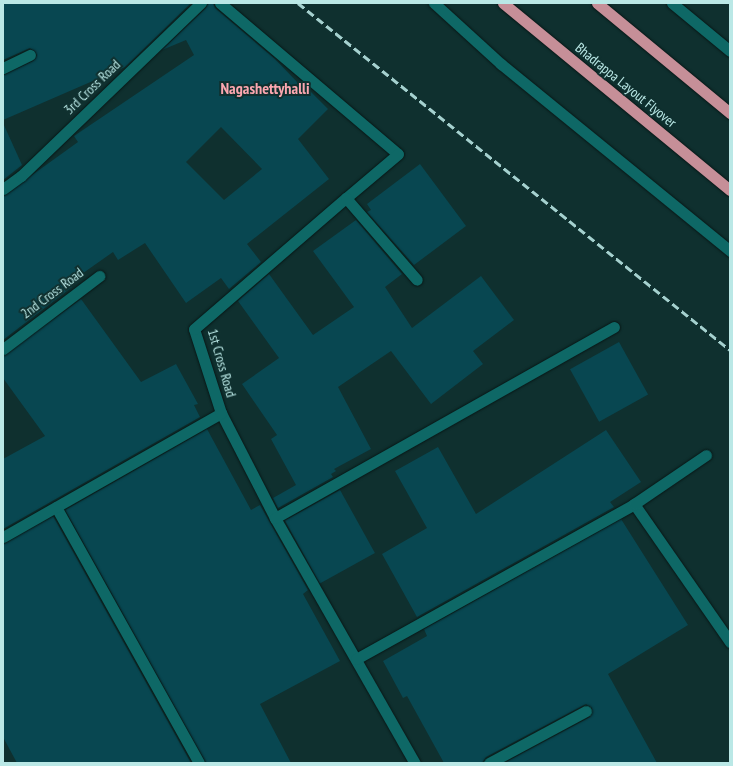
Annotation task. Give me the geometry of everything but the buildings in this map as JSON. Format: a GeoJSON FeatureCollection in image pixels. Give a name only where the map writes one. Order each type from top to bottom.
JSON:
{"type":"FeatureCollection","features":[{"type":"Feature","properties":{"kind":"highway","name":"Bhadrappa Layout Flyover"},"geometry":{"type":"LineString","coordinates":[[503,3],[730,190]]}},
{"type":"Feature","properties":{"kind":"highway"},"geometry":{"type":"LineString","coordinates":[[597,3],[730,113]]}},
{"type":"Feature","properties":{"kind":"street","name":"3rd Cross Road"},"geometry":{"type":"LineString","coordinates":[[3,189],[21,176],[201,3]]}},
{"type":"Feature","properties":{"kind":"street"},"geometry":{"type":"LineString","coordinates":[[220,3],[398,154],[346,198],[417,280]]}},
{"type":"Feature","properties":{"kind":"street"},"geometry":{"type":"LineString","coordinates":[[434,3],[501,64],[730,251]]}},
{"type":"Feature","properties":{"kind":"street"},"geometry":{"type":"LineString","coordinates":[[672,3],[730,50]]}},
{"type":"Feature","properties":{"kind":"street"},"geometry":{"type":"LineString","coordinates":[[3,68],[30,55]]}},
{"type":"Feature","properties":{"kind":"street","name":"1st Cross Road"},"geometry":{"type":"LineString","coordinates":[[3,537],[221,413],[194,329],[346,198]]}},
{"type":"Feature","properties":{"kind":"street","name":"2nd Cross Road"},"geometry":{"type":"LineString","coordinates":[[3,348],[99,276]]}},
{"type":"Feature","properties":{"kind":"street"},"geometry":{"type":"LineString","coordinates":[[275,518],[614,326]]}},
{"type":"Feature","properties":{"kind":"street"},"geometry":{"type":"LineString","coordinates":[[221,413],[275,518],[415,763]]}},
{"type":"Feature","properties":{"kind":"street"},"geometry":{"type":"LineString","coordinates":[[356,659],[634,504],[706,454]]}},
{"type":"Feature","properties":{"kind":"street"},"geometry":{"type":"LineString","coordinates":[[634,504],[730,642]]}},
{"type":"Feature","properties":{"kind":"street"},"geometry":{"type":"LineString","coordinates":[[56,507],[198,763]]}},
{"type":"Feature","properties":{"kind":"street"},"geometry":{"type":"LineString","coordinates":[[489,763],[586,711]]}},
{"type":"Feature","properties":{"kind":"railway"},"geometry":{"type":"LineString","coordinates":[[298,3],[730,350]]}},
{"type":"Feature","properties":{"kind":"district","name":"Nagashettyhalli"},"geometry":{"type":"Point","coordinates":[265,88]}}]}
